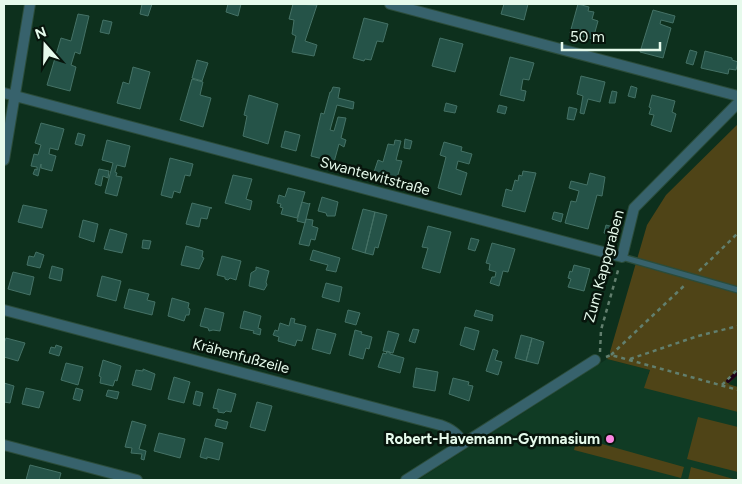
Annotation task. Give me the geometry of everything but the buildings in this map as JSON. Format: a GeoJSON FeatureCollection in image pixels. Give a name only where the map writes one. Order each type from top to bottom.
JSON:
{"type":"FeatureCollection","features":[{"type":"Feature","properties":{"kind":"street"},"geometry":{"type":"LineString","coordinates":[[4,160],[9,94],[30,4]]}},
{"type":"Feature","properties":{"kind":"street"},"geometry":{"type":"LineString","coordinates":[[390,4],[738,96]]}},
{"type":"Feature","properties":{"kind":"street","name":"Swantewitstraße"},"geometry":{"type":"LineString","coordinates":[[9,94],[622,257]]}},
{"type":"Feature","properties":{"kind":"street","name":"Zum Kappgraben"},"geometry":{"type":"LineString","coordinates":[[622,257],[634,208],[738,103]]}},
{"type":"Feature","properties":{"kind":"street","name":"Krähenfußzeile"},"geometry":{"type":"LineString","coordinates":[[4,310],[440,425],[451,429],[464,443]]}},
{"type":"Feature","properties":{"kind":"street"},"geometry":{"type":"LineString","coordinates":[[406,480],[597,359]]}},
{"type":"Feature","properties":{"kind":"street"},"geometry":{"type":"LineString","coordinates":[[4,445],[137,480]]}},
{"type":"Feature","properties":{"kind":"lane","name":"Swantewitstraße"},"geometry":{"type":"LineString","coordinates":[[622,257],[738,290]]}},
{"type":"Feature","properties":{"kind":"path"},"geometry":{"type":"LineString","coordinates":[[597,359],[612,355],[738,233]]}},
{"type":"Feature","properties":{"kind":"path","name":"Zum Kappgraben"},"geometry":{"type":"LineString","coordinates":[[597,359],[601,330],[622,257]]}},
{"type":"Feature","properties":{"kind":"path"},"geometry":{"type":"LineString","coordinates":[[629,360],[698,336],[738,326]]}},
{"type":"Feature","properties":{"kind":"path"},"geometry":{"type":"LineString","coordinates":[[612,355],[738,390]]}},
{"type":"Feature","properties":{"kind":"path"},"geometry":{"type":"LineString","coordinates":[[722,385],[738,369]]}},
{"type":"Feature","properties":{"kind":"shaded area"},"geometry":{"type":"Polygon","coordinates":[[[738,124],[738,374],[728,384],[738,387],[738,412],[644,388],[650,370],[607,359],[611,354],[610,352],[647,225],[666,195],[738,124]]]}},
{"type":"Feature","properties":{"kind":"shaded area","name":"Robert-Havemann-Gymnasium"},"geometry":{"type":"Polygon","coordinates":[[[607,359],[650,370],[648,374],[738,398],[738,480],[418,480],[607,359]]]}},
{"type":"Feature","properties":{"kind":"shaded area"},"geometry":{"type":"Polygon","coordinates":[[[698,417],[738,427],[738,472],[687,459],[698,417]]]}},
{"type":"Feature","properties":{"kind":"shaded area"},"geometry":{"type":"Polygon","coordinates":[[[577,437],[684,467],[681,478],[574,450],[577,437]]]}},
{"type":"Feature","properties":{"kind":"shaded area"},"geometry":{"type":"Polygon","coordinates":[[[691,467],[737,480],[688,480],[691,467]]]}},
{"type":"Feature","properties":{"kind":"waterway"},"geometry":{"type":"LineString","coordinates":[[728,381],[738,372]]}},
{"type":"Feature","properties":{"kind":"place","name":"Robert-Havemann-Gymnasium"},"geometry":{"type":"Point","coordinates":[610,439]}}]}
